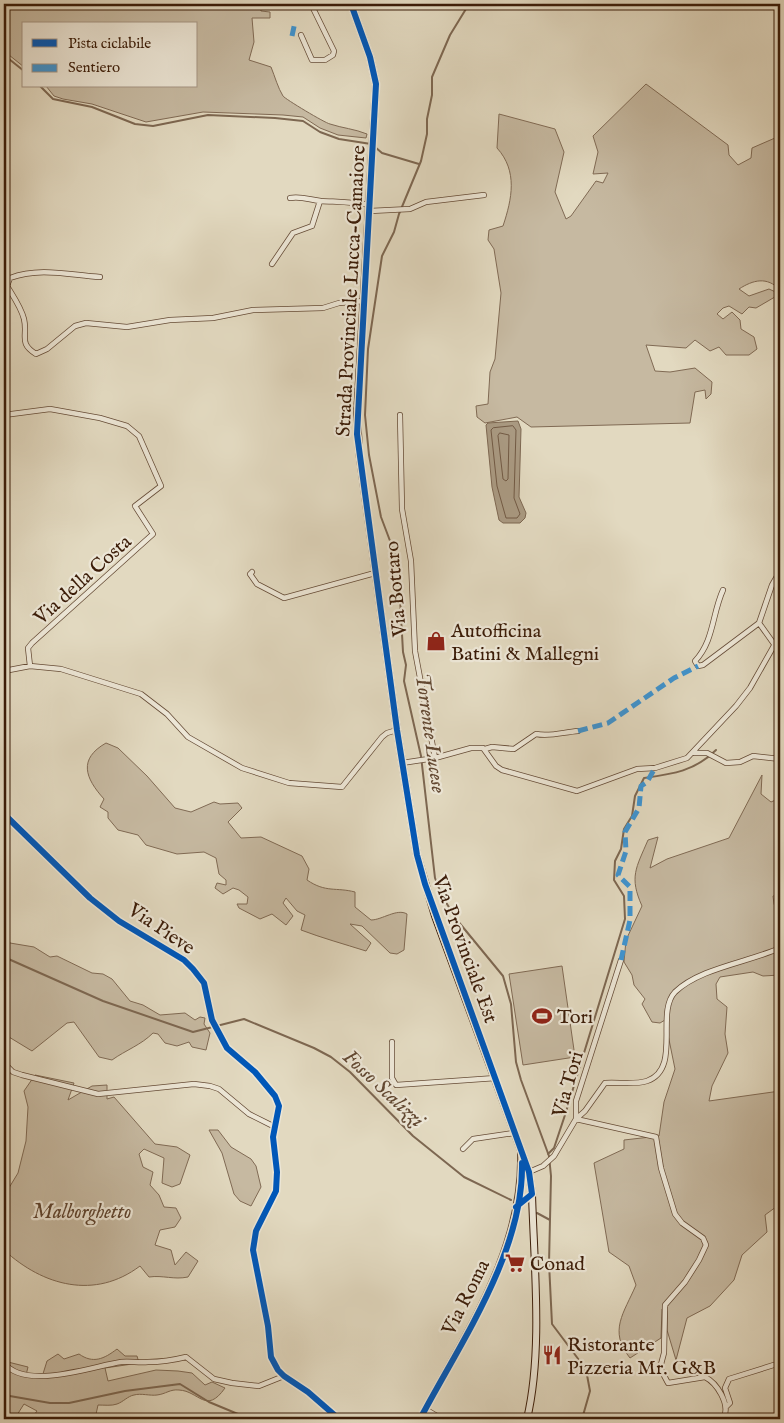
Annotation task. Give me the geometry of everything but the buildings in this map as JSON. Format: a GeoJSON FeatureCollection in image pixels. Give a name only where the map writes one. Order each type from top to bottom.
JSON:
{"type":"FeatureCollection","features":[{"type":"Feature","properties":{"kind":"main road","name":"Strada Provinciale Lucca-Camaiore"},"geometry":{"type":"LineString","coordinates":[[352,4],[374,70],[376,84],[357,434],[397,730]]}},
{"type":"Feature","properties":{"kind":"main road","name":"Via Provinciale Est"},"geometry":{"type":"LineString","coordinates":[[397,730],[417,856],[425,884],[529,1172],[532,1191],[535,1335],[531,1395],[527,1419]]}},
{"type":"Feature","properties":{"kind":"street"},"geometry":{"type":"LineString","coordinates":[[301,35],[312,60],[325,60],[333,55],[331,44],[311,4]]}},
{"type":"Feature","properties":{"kind":"street"},"geometry":{"type":"LineString","coordinates":[[290,198],[304,197],[320,201],[342,200],[370,208],[410,209],[426,202],[484,195]]}},
{"type":"Feature","properties":{"kind":"street"},"geometry":{"type":"LineString","coordinates":[[272,264],[292,233],[312,226],[320,201]]}},
{"type":"Feature","properties":{"kind":"street"},"geometry":{"type":"LineString","coordinates":[[100,277],[40,272],[10,278],[7,286],[24,320],[24,343],[28,350],[36,354],[47,349],[75,326],[86,323],[128,327],[170,320],[206,319],[253,310],[323,308],[339,303],[364,302]]}},
{"type":"Feature","properties":{"kind":"street","name":"Via della Costa"},"geometry":{"type":"LineString","coordinates":[[4,415],[50,409],[100,418],[127,426],[139,436],[161,486],[135,506],[152,534],[32,643],[28,648],[30,666]]}},
{"type":"Feature","properties":{"kind":"street","name":"Via Bottaro"},"geometry":{"type":"LineString","coordinates":[[400,415],[402,509],[411,561],[416,651],[433,758]]}},
{"type":"Feature","properties":{"kind":"street"},"geometry":{"type":"LineString","coordinates":[[723,590],[710,638],[704,651],[695,661],[698,666],[703,665],[759,623],[772,585],[780,571]]}},
{"type":"Feature","properties":{"kind":"street"},"geometry":{"type":"LineString","coordinates":[[252,572],[250,574],[257,584],[284,598],[375,573]]}},
{"type":"Feature","properties":{"kind":"street"},"geometry":{"type":"LineString","coordinates":[[759,623],[774,644]]}},
{"type":"Feature","properties":{"kind":"street"},"geometry":{"type":"LineString","coordinates":[[485,749],[496,766],[502,770],[578,792],[624,773],[662,766],[687,758],[694,753],[741,700],[780,635]]}},
{"type":"Feature","properties":{"kind":"street"},"geometry":{"type":"LineString","coordinates":[[4,671],[30,666],[61,669],[141,694],[167,714],[188,737],[242,768],[289,783],[342,788],[382,738],[387,733],[397,730]]}},
{"type":"Feature","properties":{"kind":"street"},"geometry":{"type":"LineString","coordinates":[[402,763],[433,758],[472,748],[485,749],[492,746],[514,749],[536,734],[548,737],[560,732],[578,731]]}},
{"type":"Feature","properties":{"kind":"street"},"geometry":{"type":"LineString","coordinates":[[694,753],[707,753],[726,763],[740,762],[753,756],[780,759]]}},
{"type":"Feature","properties":{"kind":"street","name":"Via Pieve"},"geometry":{"type":"LineString","coordinates":[[4,814],[90,898],[119,921],[184,960],[194,969],[204,982],[212,1020],[227,1048],[255,1072],[275,1096],[279,1106],[273,1137],[277,1172],[276,1191],[256,1231],[253,1250],[268,1326],[271,1357],[278,1370],[284,1376]]}},
{"type":"Feature","properties":{"kind":"street"},"geometry":{"type":"LineString","coordinates":[[726,1408],[722,1395],[709,1379],[705,1377],[668,1383],[660,1368],[664,1353],[665,1305],[685,1282],[699,1260],[706,1244],[703,1238],[682,1224],[675,1214],[661,1168],[656,1137],[576,1119],[605,1083],[645,1082],[652,1079],[663,1065],[669,1001],[684,984],[780,948]]}},
{"type":"Feature","properties":{"kind":"street","name":"Via Tori"},"geometry":{"type":"LineString","coordinates":[[529,1172],[543,1166],[554,1156],[576,1119],[576,1101],[621,960]]}},
{"type":"Feature","properties":{"kind":"street"},"geometry":{"type":"LineString","coordinates":[[392,1042],[392,1078],[396,1085],[496,1078]]}},
{"type":"Feature","properties":{"kind":"street"},"geometry":{"type":"LineString","coordinates":[[4,1063],[13,1072],[22,1076],[98,1094],[194,1084],[210,1086],[219,1089],[250,1114],[275,1127]]}},
{"type":"Feature","properties":{"kind":"street"},"geometry":{"type":"LineString","coordinates":[[463,1150],[472,1139],[514,1133]]}},
{"type":"Feature","properties":{"kind":"street","name":"Via Roma"},"geometry":{"type":"LineString","coordinates":[[420,1419],[496,1277],[519,1196],[521,1153]]}},
{"type":"Feature","properties":{"kind":"street"},"geometry":{"type":"LineString","coordinates":[[521,1183],[529,1172]]}},
{"type":"Feature","properties":{"kind":"street"},"geometry":{"type":"LineString","coordinates":[[519,1196],[532,1191]]}},
{"type":"Feature","properties":{"kind":"street"},"geometry":{"type":"LineString","coordinates":[[516,1207],[532,1191]]}},
{"type":"Feature","properties":{"kind":"street"},"geometry":{"type":"LineString","coordinates":[[522,1203],[529,1205],[532,1210]]}},
{"type":"Feature","properties":{"kind":"street"},"geometry":{"type":"LineString","coordinates":[[4,1362],[7,1367],[38,1376],[70,1375],[124,1362],[146,1363],[186,1357],[214,1379],[232,1384],[259,1386],[277,1381],[284,1376],[308,1392],[339,1419]]}},
{"type":"Feature","properties":{"kind":"street"},"geometry":{"type":"LineString","coordinates":[[715,1419],[724,1417],[726,1408],[730,1403],[725,1388],[729,1379],[780,1363]]}},
{"type":"Feature","properties":{"kind":"street"},"geometry":{"type":"LineString","coordinates":[[425,1409],[442,1419]]}},
{"type":"Feature","properties":{"kind":"green space"},"geometry":{"type":"Polygon","coordinates":[[[4,4],[228,4],[231,9],[244,4],[260,4],[261,11],[270,12],[270,18],[252,18],[254,42],[249,60],[271,67],[281,93],[290,102],[327,123],[367,134],[366,138],[338,135],[320,128],[303,117],[283,115],[203,112],[146,122],[92,104],[54,96],[48,88],[198,88],[198,22],[22,22],[22,65],[4,51],[4,4]]]}},
{"type":"Feature","properties":{"kind":"green space"},"geometry":{"type":"Polygon","coordinates":[[[646,84],[728,145],[729,155],[738,165],[751,158],[752,148],[775,138],[780,144],[780,290],[765,281],[749,283],[739,289],[749,296],[769,289],[780,294],[756,308],[749,307],[742,314],[729,306],[723,308],[717,314],[723,319],[732,312],[740,320],[741,329],[754,337],[757,349],[749,355],[726,355],[719,347],[710,351],[695,340],[686,348],[646,345],[655,371],[670,372],[695,368],[712,382],[711,394],[706,399],[705,390],[695,392],[690,423],[531,427],[517,417],[485,423],[477,417],[476,406],[488,404],[490,372],[495,359],[501,293],[494,249],[488,240],[489,230],[503,226],[511,196],[508,166],[497,148],[499,114],[555,129],[564,152],[555,192],[566,219],[571,216],[596,181],[603,183],[608,173],[593,174],[598,152],[593,136],[646,84]]]}},
{"type":"Feature","properties":{"kind":"green space"},"geometry":{"type":"Polygon","coordinates":[[[106,743],[118,748],[147,776],[175,808],[191,812],[214,802],[220,804],[238,803],[242,808],[228,822],[241,838],[261,837],[302,856],[309,869],[307,880],[320,887],[355,892],[355,907],[371,920],[399,912],[407,914],[404,950],[397,954],[390,953],[362,926],[350,924],[371,943],[366,951],[301,930],[305,915],[297,911],[286,898],[283,903],[293,916],[286,925],[272,914],[260,919],[239,908],[237,904],[247,904],[248,897],[239,890],[233,888],[223,894],[215,888],[217,883],[226,885],[226,880],[219,874],[216,858],[204,852],[177,854],[146,845],[138,835],[118,830],[108,818],[108,812],[100,807],[104,799],[92,784],[87,769],[91,756],[106,743]]]}},
{"type":"Feature","properties":{"kind":"green space"},"geometry":{"type":"Polygon","coordinates":[[[762,775],[761,794],[771,802],[780,798],[780,895],[773,896],[774,904],[780,917],[780,975],[763,976],[753,972],[720,977],[716,984],[717,999],[727,1007],[725,1034],[728,1053],[712,1086],[709,1101],[780,1091],[780,1204],[765,1215],[767,1232],[742,1255],[734,1280],[710,1306],[687,1318],[676,1360],[667,1330],[667,1311],[662,1309],[661,1338],[630,1358],[623,1348],[619,1330],[623,1313],[636,1285],[629,1266],[609,1252],[594,1163],[624,1149],[624,1140],[659,1136],[664,1102],[675,1069],[665,1020],[660,1023],[652,1022],[642,1004],[645,999],[634,985],[632,975],[624,962],[626,940],[642,906],[635,880],[637,866],[648,840],[658,837],[650,868],[667,859],[729,838],[762,775]]]}},
{"type":"Feature","properties":{"kind":"green space"},"geometry":{"type":"Polygon","coordinates":[[[4,932],[10,943],[34,947],[50,957],[57,956],[92,973],[103,974],[112,979],[130,1001],[143,1005],[160,1015],[185,1013],[195,1020],[200,1017],[205,1018],[204,1024],[210,1033],[206,1050],[192,1047],[189,1042],[177,1046],[165,1043],[158,1034],[153,1033],[144,1041],[112,1060],[99,1057],[74,1022],[67,1023],[32,1051],[4,1034],[4,932]]]}},
{"type":"Feature","properties":{"kind":"green space","name":"Tori"},"geometry":{"type":"Polygon","coordinates":[[[562,966],[575,1057],[523,1065],[509,974],[562,966]]]}},
{"type":"Feature","properties":{"kind":"green space","name":"Malborghetto"},"geometry":{"type":"Polygon","coordinates":[[[35,1075],[74,1083],[68,1100],[92,1086],[107,1085],[107,1099],[114,1097],[155,1144],[177,1147],[190,1155],[180,1184],[172,1187],[162,1183],[164,1158],[144,1149],[139,1154],[143,1167],[153,1172],[150,1185],[159,1195],[164,1207],[176,1208],[181,1218],[175,1227],[160,1230],[155,1245],[171,1250],[175,1265],[186,1252],[198,1261],[188,1277],[149,1277],[140,1266],[123,1277],[105,1283],[70,1284],[52,1280],[35,1272],[4,1250],[4,1196],[18,1173],[26,1141],[28,1107],[24,1091],[35,1075]]]}},
{"type":"Feature","properties":{"kind":"green space"},"geometry":{"type":"Polygon","coordinates":[[[209,1130],[218,1130],[231,1147],[251,1159],[256,1166],[261,1187],[251,1206],[240,1201],[234,1194],[222,1153],[209,1130]]]}},
{"type":"Feature","properties":{"kind":"green space"},"geometry":{"type":"Polygon","coordinates":[[[117,1349],[125,1356],[137,1356],[139,1363],[105,1368],[108,1381],[156,1370],[178,1371],[192,1373],[205,1385],[212,1382],[225,1388],[213,1400],[207,1401],[186,1391],[179,1390],[157,1395],[134,1395],[115,1405],[98,1405],[95,1419],[31,1419],[37,1411],[24,1404],[17,1415],[9,1415],[4,1405],[4,1357],[8,1362],[28,1367],[26,1375],[42,1377],[47,1361],[58,1354],[64,1359],[79,1354],[89,1359],[98,1359],[117,1349]]]}},
{"type":"Feature","properties":{"kind":"water"},"geometry":{"type":"Polygon","coordinates":[[[518,421],[521,429],[519,497],[526,513],[525,518],[520,523],[503,523],[499,520],[492,487],[486,425],[488,423],[518,421]]]}},
{"type":"Feature","properties":{"kind":"waterway","name":"Torrente Lucese"},"geometry":{"type":"LineString","coordinates":[[469,4],[450,35],[432,77],[432,95],[427,119],[427,134],[421,161],[399,214],[394,232],[382,256],[368,349],[365,415],[369,455],[381,517],[398,562],[403,652],[406,665],[404,681],[421,756],[435,878],[442,896],[457,920],[503,976],[511,1004],[516,1062],[549,1156],[551,1176],[549,1263],[552,1324],[579,1360],[587,1375],[590,1391],[582,1419]]}},
{"type":"Feature","properties":{"kind":"waterway"},"geometry":{"type":"LineString","coordinates":[[4,55],[22,69]]}},
{"type":"Feature","properties":{"kind":"waterway"},"geometry":{"type":"LineString","coordinates":[[42,88],[53,99],[92,107],[135,124],[153,126],[208,115],[275,118],[303,121],[320,132],[339,139],[371,144]]}},
{"type":"Feature","properties":{"kind":"waterway"},"geometry":{"type":"LineString","coordinates":[[375,147],[382,153],[419,164]]}},
{"type":"Feature","properties":{"kind":"waterway"},"geometry":{"type":"LineString","coordinates":[[548,1154],[554,1148],[565,1115],[625,919],[624,896],[614,880],[615,861],[621,849],[624,829],[632,816],[635,796],[644,778],[674,773],[692,767],[716,750]]}},
{"type":"Feature","properties":{"kind":"waterway","name":"Fosso Scalizzi"},"geometry":{"type":"LineString","coordinates":[[4,957],[103,1001],[193,1032],[244,1019],[314,1048],[331,1057],[350,1072],[413,1136],[464,1177],[511,1200]]}},
{"type":"Feature","properties":{"kind":"waterway","name":"Fosso Scalizzi"},"geometry":{"type":"LineString","coordinates":[[537,1213],[550,1220]]}},
{"type":"Feature","properties":{"kind":"waterway"},"geometry":{"type":"LineString","coordinates":[[4,1395],[50,1403],[69,1403],[125,1391],[180,1384],[209,1402],[250,1419]]}},
{"type":"Feature","properties":{"kind":"marked path"},"geometry":{"type":"LineString","coordinates":[[295,6],[304,4]]}},
{"type":"Feature","properties":{"kind":"marked path"},"geometry":{"type":"LineString","coordinates":[[292,36],[295,22]]}},
{"type":"Feature","properties":{"kind":"marked path"},"geometry":{"type":"LineString","coordinates":[[578,731],[608,723],[674,678],[698,666]]}},
{"type":"Feature","properties":{"kind":"marked path"},"geometry":{"type":"LineString","coordinates":[[621,960],[630,920],[630,887],[618,875],[626,851],[625,832],[639,808],[641,786],[647,782],[655,768]]}},
{"type":"Feature","properties":{"kind":"cycle path"},"geometry":{"type":"LineString","coordinates":[[351,4],[370,57],[376,84],[357,434],[397,730],[417,855],[425,884],[529,1172],[532,1194],[516,1207]]}},
{"type":"Feature","properties":{"kind":"cycle path"},"geometry":{"type":"LineString","coordinates":[[4,814],[90,898],[119,921],[184,960],[193,969],[204,983],[212,1020],[227,1048],[255,1072],[275,1096],[279,1106],[273,1137],[277,1172],[276,1191],[256,1231],[253,1250],[268,1326],[271,1357],[278,1370],[284,1376],[308,1392],[339,1419]]}},
{"type":"Feature","properties":{"kind":"cycle path"},"geometry":{"type":"LineString","coordinates":[[420,1419],[487,1296],[501,1263],[513,1230],[520,1196],[522,1163]]}},
{"type":"Feature","properties":{"kind":"place","name":"Autofficina Batini & Mallegni"},"geometry":{"type":"Point","coordinates":[436,641]}},
{"type":"Feature","properties":{"kind":"place","name":"Tori"},"geometry":{"type":"Point","coordinates":[542,1016]}},
{"type":"Feature","properties":{"kind":"place","name":"Conad"},"geometry":{"type":"Point","coordinates":[515,1263]}},
{"type":"Feature","properties":{"kind":"place","name":"Ristorante Pizzeria Mr. G&B"},"geometry":{"type":"Point","coordinates":[552,1355]}}]}
